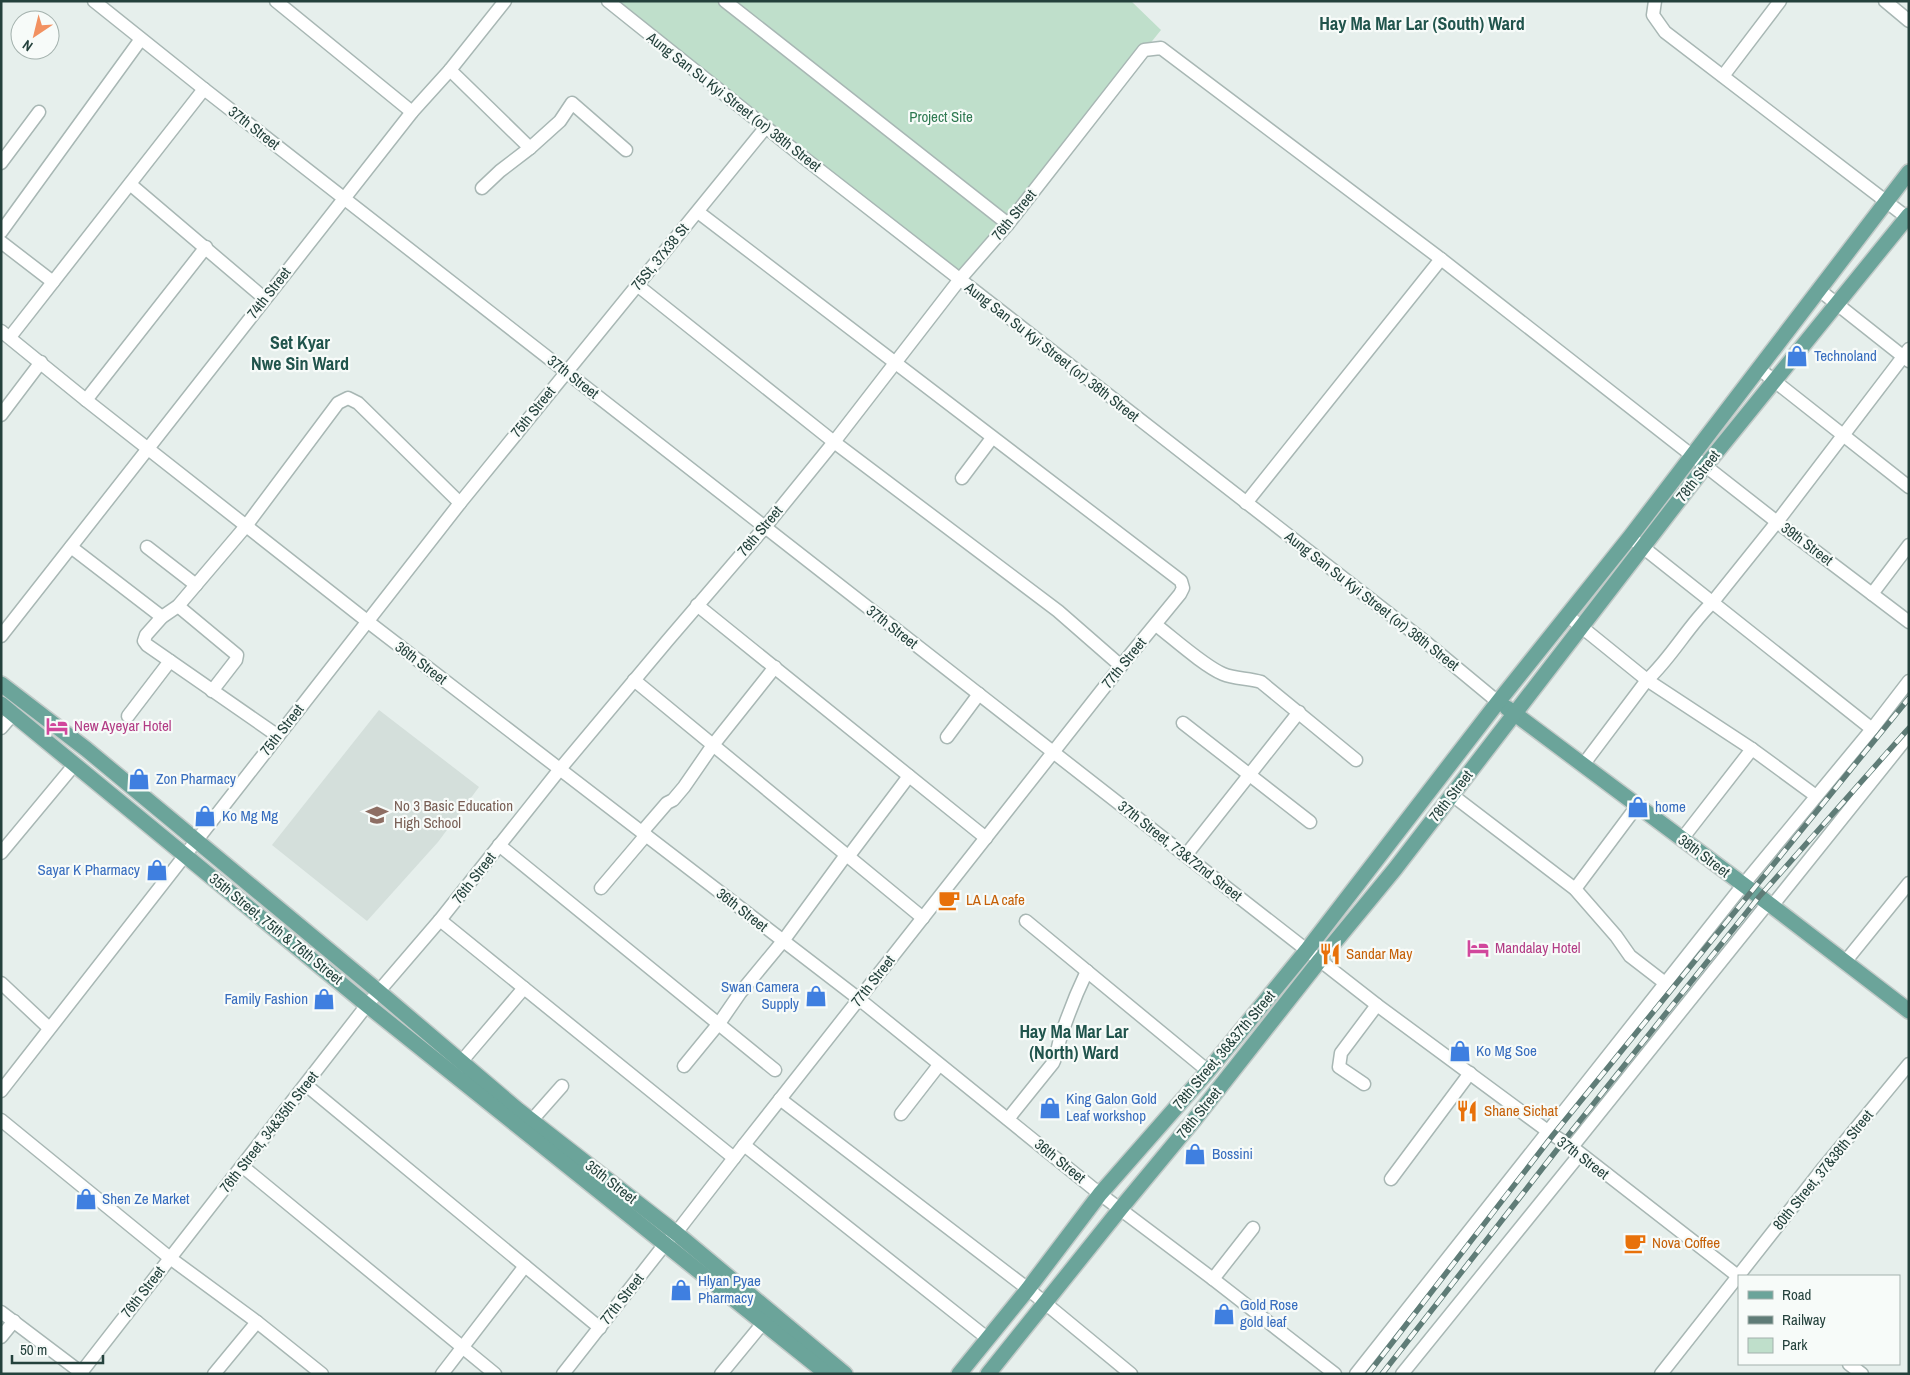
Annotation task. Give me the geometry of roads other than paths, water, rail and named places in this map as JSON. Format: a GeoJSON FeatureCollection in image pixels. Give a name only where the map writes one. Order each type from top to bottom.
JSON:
{"type":"FeatureCollection","features":[{"type":"Feature","properties":{"kind":"main road","name":"78th Street"},"geometry":{"type":"LineString","coordinates":[[1307,950],[1498,702],[1630,538],[1909,172]]}},
{"type":"Feature","properties":{"kind":"main road","name":"78th Street"},"geometry":{"type":"LineString","coordinates":[[988,1374],[1395,869],[1706,465],[1908,217]]}},
{"type":"Feature","properties":{"kind":"main road","name":"35th Street, 75th & 76th Street"},"geometry":{"type":"LineString","coordinates":[[1,684],[113,772],[378,992]]}},
{"type":"Feature","properties":{"kind":"main road","name":"38th Street"},"geometry":{"type":"LineString","coordinates":[[1498,702],[1770,904],[1909,1011]]}},
{"type":"Feature","properties":{"kind":"main road","name":"35th Street, 75th & 76th Street"},"geometry":{"type":"LineString","coordinates":[[1,704],[368,1004]]}},
{"type":"Feature","properties":{"kind":"main road"},"geometry":{"type":"LineString","coordinates":[[101,785],[113,772]]}},
{"type":"Feature","properties":{"kind":"main road","name":"78th Street, 36&37th Street"},"geometry":{"type":"LineString","coordinates":[[1100,1194],[1208,1071],[1307,950]]}},
{"type":"Feature","properties":{"kind":"main road","name":"35th Street"},"geometry":{"type":"LineString","coordinates":[[378,992],[532,1120],[676,1233],[844,1374]]}},
{"type":"Feature","properties":{"kind":"main road","name":"35th Street"},"geometry":{"type":"LineString","coordinates":[[368,1004],[827,1374]]}},
{"type":"Feature","properties":{"kind":"main road"},"geometry":{"type":"LineString","coordinates":[[959,1374],[1028,1289],[1100,1194]]}},
{"type":"Feature","properties":{"kind":"street","name":"37th Street"},"geometry":{"type":"LineString","coordinates":[[94,1],[1053,752]]}},
{"type":"Feature","properties":{"kind":"street"},"geometry":{"type":"LineString","coordinates":[[276,1],[412,112]]}},
{"type":"Feature","properties":{"kind":"street","name":"74th Street"},"geometry":{"type":"LineString","coordinates":[[1,636],[264,298],[412,112],[450,70],[505,1]]}},
{"type":"Feature","properties":{"kind":"street","name":"Aung San Su Kyi Street (or) 38th Street"},"geometry":{"type":"LineString","coordinates":[[608,1],[766,127],[1428,644],[1498,702]]}},
{"type":"Feature","properties":{"kind":"street"},"geometry":{"type":"LineString","coordinates":[[725,1],[1008,224]]}},
{"type":"Feature","properties":{"kind":"street"},"geometry":{"type":"LineString","coordinates":[[1655,1],[1653,15],[1665,32],[1908,217]]}},
{"type":"Feature","properties":{"kind":"street"},"geometry":{"type":"LineString","coordinates":[[1723,76],[1780,1]]}},
{"type":"Feature","properties":{"kind":"street"},"geometry":{"type":"LineString","coordinates":[[1885,1],[1909,21]]}},
{"type":"Feature","properties":{"kind":"street"},"geometry":{"type":"LineString","coordinates":[[1,232],[141,39]]}},
{"type":"Feature","properties":{"kind":"street","name":"39th Street"},"geometry":{"type":"LineString","coordinates":[[1144,50],[1161,48],[1442,259],[1777,522],[1909,622]]}},
{"type":"Feature","properties":{"kind":"street","name":"76th Street"},"geometry":{"type":"LineString","coordinates":[[368,1004],[440,920],[560,769],[634,680],[765,527],[834,442],[960,279],[1008,224],[1144,50]]}},
{"type":"Feature","properties":{"kind":"street"},"geometry":{"type":"LineString","coordinates":[[450,70],[530,148]]}},
{"type":"Feature","properties":{"kind":"street"},"geometry":{"type":"LineString","coordinates":[[5,334],[53,282],[204,89]]}},
{"type":"Feature","properties":{"kind":"street"},"geometry":{"type":"LineString","coordinates":[[482,188],[560,121],[572,103],[626,150]]}},
{"type":"Feature","properties":{"kind":"street"},"geometry":{"type":"LineString","coordinates":[[1,163],[39,112]]}},
{"type":"Feature","properties":{"kind":"street","name":"75St, 37x38 St"},"geometry":{"type":"LineString","coordinates":[[567,372],[766,127]]}},
{"type":"Feature","properties":{"kind":"street"},"geometry":{"type":"LineString","coordinates":[[130,184],[264,298]]}},
{"type":"Feature","properties":{"kind":"street"},"geometry":{"type":"LineString","coordinates":[[698,212],[992,438],[962,478]]}},
{"type":"Feature","properties":{"kind":"street"},"geometry":{"type":"LineString","coordinates":[[1,242],[53,282]]}},
{"type":"Feature","properties":{"kind":"street"},"geometry":{"type":"LineString","coordinates":[[86,400],[206,247]]}},
{"type":"Feature","properties":{"kind":"street"},"geometry":{"type":"LineString","coordinates":[[1246,503],[1442,259]]}},
{"type":"Feature","properties":{"kind":"street"},"geometry":{"type":"LineString","coordinates":[[637,285],[834,442],[1058,611],[1121,666]]}},
{"type":"Feature","properties":{"kind":"street"},"geometry":{"type":"LineString","coordinates":[[1583,765],[1647,680],[1657,671],[1700,614],[1712,603],[1777,522],[1842,435],[1907,355],[1837,305],[1818,289]]}},
{"type":"Feature","properties":{"kind":"street","name":"36th Street"},"geometry":{"type":"LineString","coordinates":[[5,334],[367,621],[859,999],[1100,1194],[1121,1208],[1335,1374]]}},
{"type":"Feature","properties":{"kind":"street"},"geometry":{"type":"LineString","coordinates":[[1,414],[40,362]]}},
{"type":"Feature","properties":{"kind":"street"},"geometry":{"type":"LineString","coordinates":[[1758,368],[1909,487]]}},
{"type":"Feature","properties":{"kind":"street","name":"75th Street"},"geometry":{"type":"LineString","coordinates":[[1,1091],[367,621],[567,372]]}},
{"type":"Feature","properties":{"kind":"street"},"geometry":{"type":"LineString","coordinates":[[278,736],[170,661],[144,641],[146,635],[162,617],[178,606],[196,585],[246,526],[338,403],[348,398],[358,403],[460,503]]}},
{"type":"Feature","properties":{"kind":"street","name":"77th Street"},"geometry":{"type":"LineString","coordinates":[[570,1371],[600,1328],[665,1244],[676,1233],[1053,752],[1156,625],[1183,588],[1181,581],[992,438]]}},
{"type":"Feature","properties":{"kind":"street"},"geometry":{"type":"LineString","coordinates":[[1630,538],[1872,729]]}},
{"type":"Feature","properties":{"kind":"street"},"geometry":{"type":"LineString","coordinates":[[1872,594],[1909,545]]}},
{"type":"Feature","properties":{"kind":"street"},"geometry":{"type":"LineString","coordinates":[[71,547],[162,617]]}},
{"type":"Feature","properties":{"kind":"street"},"geometry":{"type":"LineString","coordinates":[[147,547],[196,585]]}},
{"type":"Feature","properties":{"kind":"street"},"geometry":{"type":"LineString","coordinates":[[697,605],[986,838]]}},
{"type":"Feature","properties":{"kind":"street"},"geometry":{"type":"LineString","coordinates":[[178,606],[237,655],[236,660],[212,691]]}},
{"type":"Feature","properties":{"kind":"street"},"geometry":{"type":"LineString","coordinates":[[1568,616],[1647,680],[1752,749],[1816,796]]}},
{"type":"Feature","properties":{"kind":"street"},"geometry":{"type":"LineString","coordinates":[[1156,625],[1221,673],[1261,682],[1356,760]]}},
{"type":"Feature","properties":{"kind":"street"},"geometry":{"type":"LineString","coordinates":[[128,716],[170,661]]}},
{"type":"Feature","properties":{"kind":"street"},"geometry":{"type":"LineString","coordinates":[[601,888],[667,803],[673,800],[684,787],[713,745],[774,667]]}},
{"type":"Feature","properties":{"kind":"street"},"geometry":{"type":"LineString","coordinates":[[634,680],[923,918]]}},
{"type":"Feature","properties":{"kind":"street"},"geometry":{"type":"LineString","coordinates":[[1356,1374],[1743,885],[1872,729],[1909,681]]}},
{"type":"Feature","properties":{"kind":"street"},"geometry":{"type":"LineString","coordinates":[[946,736],[979,694]]}},
{"type":"Feature","properties":{"kind":"street"},"geometry":{"type":"LineString","coordinates":[[1186,855],[1299,712]]}},
{"type":"Feature","properties":{"kind":"street"},"geometry":{"type":"LineString","coordinates":[[1,728],[14,713]]}},
{"type":"Feature","properties":{"kind":"street"},"geometry":{"type":"LineString","coordinates":[[1183,723],[1310,822]]}},
{"type":"Feature","properties":{"kind":"street"},"geometry":{"type":"LineString","coordinates":[[1402,1374],[1770,904],[1909,735]]}},
{"type":"Feature","properties":{"kind":"street"},"geometry":{"type":"LineString","coordinates":[[1682,839],[1752,749]]}},
{"type":"Feature","properties":{"kind":"street","name":"37th Street, 73&72nd Street"},"geometry":{"type":"LineString","coordinates":[[1053,752],[1307,950]]}},
{"type":"Feature","properties":{"kind":"street"},"geometry":{"type":"LineString","coordinates":[[1,853],[74,764]]}},
{"type":"Feature","properties":{"kind":"street"},"geometry":{"type":"LineString","coordinates":[[684,1066],[783,941],[791,928],[909,776]]}},
{"type":"Feature","properties":{"kind":"street"},"geometry":{"type":"LineString","coordinates":[[1452,796],[1575,889],[1616,936],[1630,956],[1665,983]]}},
{"type":"Feature","properties":{"kind":"street"},"geometry":{"type":"LineString","coordinates":[[1575,889],[1637,806]]}},
{"type":"Feature","properties":{"kind":"street"},"geometry":{"type":"LineString","coordinates":[[500,845],[775,1070]]}},
{"type":"Feature","properties":{"kind":"street"},"geometry":{"type":"LineString","coordinates":[[1845,962],[1909,883]]}},
{"type":"Feature","properties":{"kind":"street"},"geometry":{"type":"LineString","coordinates":[[440,920],[734,1158]]}},
{"type":"Feature","properties":{"kind":"street"},"geometry":{"type":"LineString","coordinates":[[1026,921],[1208,1071]]}},
{"type":"Feature","properties":{"kind":"street","name":"37th Street"},"geometry":{"type":"LineString","coordinates":[[1307,950],[1377,1005],[1576,1151],[1738,1277]]}},
{"type":"Feature","properties":{"kind":"street"},"geometry":{"type":"LineString","coordinates":[[1008,1120],[1058,1055],[1061,1036],[1070,1007],[1087,971]]}},
{"type":"Feature","properties":{"kind":"street"},"geometry":{"type":"LineString","coordinates":[[1,983],[50,1028]]}},
{"type":"Feature","properties":{"kind":"street"},"geometry":{"type":"LineString","coordinates":[[462,1062],[524,988]]}},
{"type":"Feature","properties":{"kind":"street","name":"76th Street, 34&35th Street"},"geometry":{"type":"LineString","coordinates":[[170,1258],[368,1004]]}},
{"type":"Feature","properties":{"kind":"street"},"geometry":{"type":"LineString","coordinates":[[1364,1084],[1340,1067],[1339,1061],[1341,1053],[1377,1005]]}},
{"type":"Feature","properties":{"kind":"street","name":"80th Street, 37&38th Street"},"geometry":{"type":"LineString","coordinates":[[1740,1275],[1909,1064]]}},
{"type":"Feature","properties":{"kind":"street"},"geometry":{"type":"LineString","coordinates":[[901,1114],[940,1065]]}},
{"type":"Feature","properties":{"kind":"street"},"geometry":{"type":"LineString","coordinates":[[1392,1179],[1470,1073]]}},
{"type":"Feature","properties":{"kind":"street"},"geometry":{"type":"LineString","coordinates":[[306,1085],[600,1328]]}},
{"type":"Feature","properties":{"kind":"street"},"geometry":{"type":"LineString","coordinates":[[532,1120],[562,1086]]}},
{"type":"Feature","properties":{"kind":"street"},"geometry":{"type":"LineString","coordinates":[[780,1099],[1028,1289],[1131,1374]]}},
{"type":"Feature","properties":{"kind":"street"},"geometry":{"type":"LineString","coordinates":[[1,1120],[170,1258],[322,1374]]}},
{"type":"Feature","properties":{"kind":"street"},"geometry":{"type":"LineString","coordinates":[[744,1145],[987,1338]]}},
{"type":"Feature","properties":{"kind":"street"},"geometry":{"type":"LineString","coordinates":[[242,1166],[495,1374]]}},
{"type":"Feature","properties":{"kind":"street"},"geometry":{"type":"LineString","coordinates":[[1213,1279],[1253,1228]]}},
{"type":"Feature","properties":{"kind":"street","name":"76th Street"},"geometry":{"type":"LineString","coordinates":[[81,1373],[170,1258]]}},
{"type":"Feature","properties":{"kind":"street"},"geometry":{"type":"LineString","coordinates":[[442,1374],[525,1266]]}},
{"type":"Feature","properties":{"kind":"street","name":"80th Street, 37&38th Street"},"geometry":{"type":"LineString","coordinates":[[1661,1374],[1738,1277]]}},
{"type":"Feature","properties":{"kind":"street"},"geometry":{"type":"LineString","coordinates":[[1,1312],[81,1373]]}},
{"type":"Feature","properties":{"kind":"street"},"geometry":{"type":"LineString","coordinates":[[1,1337],[14,1321]]}},
{"type":"Feature","properties":{"kind":"street"},"geometry":{"type":"LineString","coordinates":[[214,1374],[256,1322]]}},
{"type":"Feature","properties":{"kind":"street"},"geometry":{"type":"LineString","coordinates":[[721,1374],[763,1323]]}},
{"type":"Feature","properties":{"kind":"street"},"geometry":{"type":"LineString","coordinates":[[1850,1365],[1862,1374]]}},
{"type":"Feature","properties":{"kind":"railway"},"geometry":{"type":"LineString","coordinates":[[1368,1374],[1553,1135],[1909,698]]}},
{"type":"Feature","properties":{"kind":"railway"},"geometry":{"type":"LineString","coordinates":[[1382,1374],[1563,1142],[1759,897],[1909,728]]}},
{"type":"Feature","properties":{"kind":"place","name":"Technoland"},"geometry":{"type":"Point","coordinates":[1797,356]}},
{"type":"Feature","properties":{"kind":"place","name":"New Ayeyar Hotel"},"geometry":{"type":"Point","coordinates":[57,726]}},
{"type":"Feature","properties":{"kind":"place","name":"Zon Pharmacy"},"geometry":{"type":"Point","coordinates":[139,779]}},
{"type":"Feature","properties":{"kind":"place","name":"home"},"geometry":{"type":"Point","coordinates":[1638,807]}},
{"type":"Feature","properties":{"kind":"place","name":"No 3 Basic Education High School"},"geometry":{"type":"Point","coordinates":[377,815]}},
{"type":"Feature","properties":{"kind":"place","name":"Ko Mg Mg"},"geometry":{"type":"Point","coordinates":[205,816]}},
{"type":"Feature","properties":{"kind":"place","name":"Sayar K Pharmacy"},"geometry":{"type":"Point","coordinates":[157,870]}},
{"type":"Feature","properties":{"kind":"place","name":"LA LA cafe"},"geometry":{"type":"Point","coordinates":[949,900]}},
{"type":"Feature","properties":{"kind":"place","name":"Mandalay Hotel"},"geometry":{"type":"Point","coordinates":[1478,948]}},
{"type":"Feature","properties":{"kind":"place","name":"Sandar May"},"geometry":{"type":"Point","coordinates":[1330,954]}},
{"type":"Feature","properties":{"kind":"place","name":"Swan Camera Supply"},"geometry":{"type":"Point","coordinates":[816,996]}},
{"type":"Feature","properties":{"kind":"place","name":"Family Fashion"},"geometry":{"type":"Point","coordinates":[324,999]}},
{"type":"Feature","properties":{"kind":"place","name":"Ko Mg Soe"},"geometry":{"type":"Point","coordinates":[1460,1051]}},
{"type":"Feature","properties":{"kind":"place","name":"King Galon Gold Leaf workshop"},"geometry":{"type":"Point","coordinates":[1050,1108]}},
{"type":"Feature","properties":{"kind":"place","name":"Shane Sichat"},"geometry":{"type":"Point","coordinates":[1467,1111]}},
{"type":"Feature","properties":{"kind":"place","name":"Bossini"},"geometry":{"type":"Point","coordinates":[1195,1154]}},
{"type":"Feature","properties":{"kind":"place","name":"Shen Ze Market"},"geometry":{"type":"Point","coordinates":[86,1199]}},
{"type":"Feature","properties":{"kind":"place","name":"Nova Coffee"},"geometry":{"type":"Point","coordinates":[1635,1243]}},
{"type":"Feature","properties":{"kind":"place","name":"Hlyan Pyae Pharmacy"},"geometry":{"type":"Point","coordinates":[681,1290]}},
{"type":"Feature","properties":{"kind":"place","name":"Gold Rose gold leaf"},"geometry":{"type":"Point","coordinates":[1224,1314]}},
{"type":"Feature","properties":{"kind":"district","name":"Hay Ma Mar Lar (South) Ward"},"geometry":{"type":"Point","coordinates":[1422,24]}},
{"type":"Feature","properties":{"kind":"district","name":"Set Kyar Nwe Sin Ward"},"geometry":{"type":"Point","coordinates":[300,353]}},
{"type":"Feature","properties":{"kind":"district","name":"Hay Ma Mar Lar (North) Ward"},"geometry":{"type":"Point","coordinates":[1074,1042]}},
{"type":"Feature","properties":{"kind":"park label","name":"Project Site"},"geometry":{"type":"Point","coordinates":[941,117]}}]}
